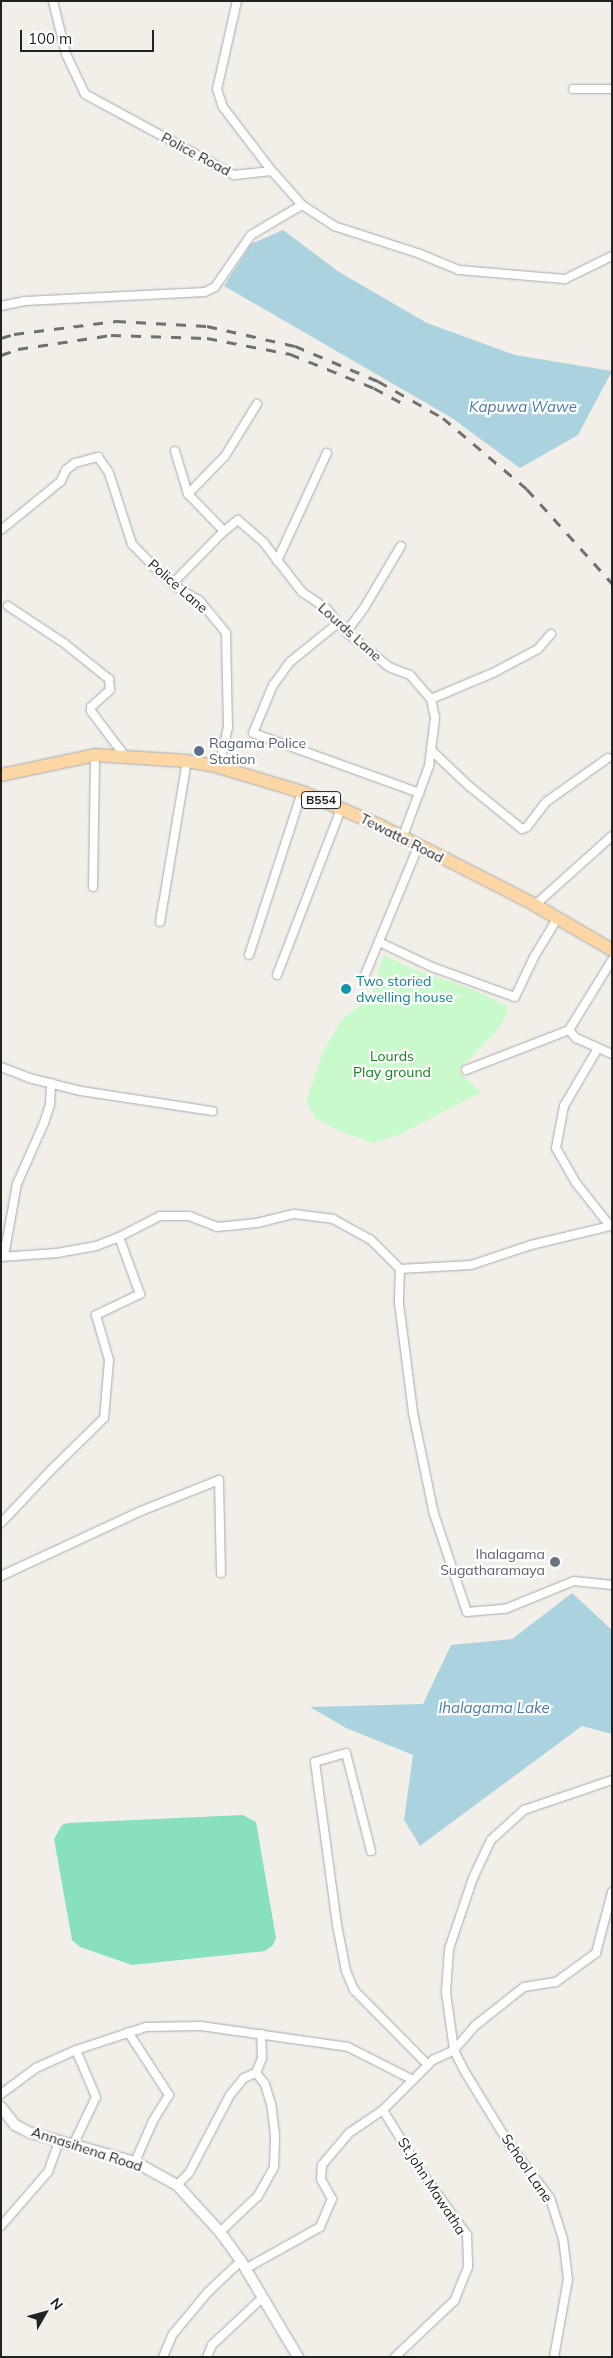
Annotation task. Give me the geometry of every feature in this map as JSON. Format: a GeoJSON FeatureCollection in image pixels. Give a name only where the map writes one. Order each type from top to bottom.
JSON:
{"type":"FeatureCollection","features":[{"type":"Feature","properties":{"kind":"main road","name":"Tewatta Road"},"geometry":{"type":"LineString","coordinates":[[1,775],[95,755],[124,755],[187,761],[219,768],[302,792],[403,836],[418,847],[535,905],[612,950]]}},
{"type":"Feature","properties":{"kind":"street","name":"Police Road"},"geometry":{"type":"LineString","coordinates":[[53,1],[66,54],[85,94],[234,175],[272,171]]}},
{"type":"Feature","properties":{"kind":"street"},"geometry":{"type":"LineString","coordinates":[[236,1],[217,89],[223,107],[272,171],[302,204],[334,226],[420,254],[459,270],[565,279],[612,256]]}},
{"type":"Feature","properties":{"kind":"street"},"geometry":{"type":"LineString","coordinates":[[573,89],[612,89]]}},
{"type":"Feature","properties":{"kind":"street"},"geometry":{"type":"LineString","coordinates":[[1,306],[25,301],[205,292],[216,287],[251,235],[302,204]]}},
{"type":"Feature","properties":{"kind":"street"},"geometry":{"type":"LineString","coordinates":[[188,494],[225,456],[257,404]]}},
{"type":"Feature","properties":{"kind":"street"},"geometry":{"type":"LineString","coordinates":[[174,451],[188,494],[224,532]]}},
{"type":"Feature","properties":{"kind":"street"},"geometry":{"type":"LineString","coordinates":[[277,561],[327,453]]}},
{"type":"Feature","properties":{"kind":"street","name":"Police Lane"},"geometry":{"type":"LineString","coordinates":[[1,530],[61,481],[66,470],[75,463],[98,457],[109,473],[132,544],[158,571],[182,590],[200,601],[226,633],[228,726],[219,768]]}},
{"type":"Feature","properties":{"kind":"street","name":"Lourds Lane"},"geometry":{"type":"LineString","coordinates":[[174,582],[238,520],[264,543],[302,592],[326,608],[346,632],[389,667],[410,675],[431,699]]}},
{"type":"Feature","properties":{"kind":"street"},"geometry":{"type":"LineString","coordinates":[[346,632],[364,608],[401,546]]}},
{"type":"Feature","properties":{"kind":"street"},"geometry":{"type":"LineString","coordinates":[[8,606],[64,643],[108,679],[110,690],[91,707],[91,712],[124,755]]}},
{"type":"Feature","properties":{"kind":"street"},"geometry":{"type":"LineString","coordinates":[[338,623],[290,662],[273,685],[253,733],[420,793]]}},
{"type":"Feature","properties":{"kind":"street"},"geometry":{"type":"LineString","coordinates":[[403,836],[429,766],[435,718],[431,699],[494,673],[538,649],[551,634]]}},
{"type":"Feature","properties":{"kind":"street"},"geometry":{"type":"LineString","coordinates":[[431,750],[469,786],[522,829],[527,827],[546,802],[608,758]]}},
{"type":"Feature","properties":{"kind":"street"},"geometry":{"type":"LineString","coordinates":[[93,887],[95,755]]}},
{"type":"Feature","properties":{"kind":"street"},"geometry":{"type":"LineString","coordinates":[[160,922],[187,761]]}},
{"type":"Feature","properties":{"kind":"street"},"geometry":{"type":"LineString","coordinates":[[249,956],[302,792]]}},
{"type":"Feature","properties":{"kind":"street"},"geometry":{"type":"LineString","coordinates":[[277,975],[341,809]]}},
{"type":"Feature","properties":{"kind":"street"},"geometry":{"type":"LineString","coordinates":[[535,905],[612,836]]}},
{"type":"Feature","properties":{"kind":"street"},"geometry":{"type":"LineString","coordinates":[[365,975],[418,847]]}},
{"type":"Feature","properties":{"kind":"street"},"geometry":{"type":"LineString","coordinates":[[379,942],[432,967],[516,997],[534,957],[557,919]]}},
{"type":"Feature","properties":{"kind":"street"},"geometry":{"type":"LineString","coordinates":[[466,1070],[569,1030],[612,960]]}},
{"type":"Feature","properties":{"kind":"street"},"geometry":{"type":"LineString","coordinates":[[569,1030],[576,1038],[612,1054]]}},
{"type":"Feature","properties":{"kind":"street"},"geometry":{"type":"LineString","coordinates":[[400,1269],[471,1265],[531,1245],[611,1227],[576,1184],[556,1148],[564,1106],[598,1048]]}},
{"type":"Feature","properties":{"kind":"street"},"geometry":{"type":"LineString","coordinates":[[1,1067],[82,1091],[212,1111]]}},
{"type":"Feature","properties":{"kind":"street"},"geometry":{"type":"LineString","coordinates":[[51,1082],[50,1104],[44,1123],[17,1184],[3,1257],[57,1253],[96,1246],[119,1237],[160,1216],[188,1216],[217,1227],[256,1223],[294,1214],[334,1219],[371,1240],[400,1269],[399,1302],[413,1413],[434,1514],[467,1612],[505,1609],[574,1581],[612,1585]]}},
{"type":"Feature","properties":{"kind":"street"},"geometry":{"type":"LineString","coordinates":[[1,1523],[104,1418],[109,1360],[96,1315],[140,1294],[119,1237]]}},
{"type":"Feature","properties":{"kind":"street"},"geometry":{"type":"LineString","coordinates":[[1,1576],[141,1511],[219,1480],[221,1573]]}},
{"type":"Feature","properties":{"kind":"street"},"geometry":{"type":"LineString","coordinates":[[371,1852],[346,1753],[315,1762],[337,1925],[346,1971],[354,1990],[428,2065]]}},
{"type":"Feature","properties":{"kind":"street","name":"School Lane"},"geometry":{"type":"LineString","coordinates":[[554,2357],[568,2279],[563,2239],[550,2198],[511,2147],[465,2072],[454,2050],[446,1992],[449,1949],[473,1878],[491,1840],[524,1810],[612,1780]]}},
{"type":"Feature","properties":{"kind":"street"},"geometry":{"type":"LineString","coordinates":[[162,2357],[174,2334],[208,2292],[243,2265],[320,2227],[332,2199],[321,2179],[322,2165],[349,2134],[383,2110],[428,2065],[454,2050],[476,2025],[524,1987],[556,1982],[596,1953],[612,1892]]}},
{"type":"Feature","properties":{"kind":"street"},"geometry":{"type":"LineString","coordinates":[[1,2094],[36,2068],[76,2050],[146,2027],[201,2026],[348,2047],[413,2080]]}},
{"type":"Feature","properties":{"kind":"street"},"geometry":{"type":"LineString","coordinates":[[128,2032],[169,2095],[153,2121],[135,2162]]}},
{"type":"Feature","properties":{"kind":"street"},"geometry":{"type":"LineString","coordinates":[[177,2185],[189,2172],[230,2095],[244,2078],[256,2073],[262,2058],[261,2034]]}},
{"type":"Feature","properties":{"kind":"street"},"geometry":{"type":"LineString","coordinates":[[73,2145],[96,2097],[76,2050]]}},
{"type":"Feature","properties":{"kind":"street"},"geometry":{"type":"LineString","coordinates":[[220,2232],[258,2196],[274,2167],[275,2135],[271,2104],[265,2084],[256,2073]]}},
{"type":"Feature","properties":{"kind":"street","name":"Annasihena Road"},"geometry":{"type":"LineString","coordinates":[[1,2106],[15,2124],[31,2133],[135,2162],[177,2185],[220,2232],[243,2265],[261,2299],[298,2357]]}},
{"type":"Feature","properties":{"kind":"street","name":"St.John Mawatha"},"geometry":{"type":"LineString","coordinates":[[383,2110],[418,2167],[466,2235],[467,2243],[468,2267],[456,2300],[395,2357]]}},
{"type":"Feature","properties":{"kind":"street"},"geometry":{"type":"LineString","coordinates":[[1,2226],[48,2172],[60,2141]]}},
{"type":"Feature","properties":{"kind":"street"},"geometry":{"type":"LineString","coordinates":[[207,2357],[212,2345],[261,2299]]}},
{"type":"Feature","properties":{"kind":"green space","name":"Lourds Play ground"},"geometry":{"type":"Polygon","coordinates":[[[383,955],[413,969],[472,989],[507,1006],[508,1014],[497,1030],[458,1071],[481,1092],[401,1134],[373,1143],[342,1132],[315,1118],[306,1101],[323,1052],[342,1019],[371,998],[383,955]]]}},
{"type":"Feature","properties":{"kind":"green space"},"geometry":{"type":"Polygon","coordinates":[[[243,1815],[256,1822],[276,1938],[273,1945],[265,1951],[132,1965],[80,1947],[72,1940],[54,1839],[62,1825],[68,1823],[243,1815]]]}},
{"type":"Feature","properties":{"kind":"water","name":"Kapuwa Wawe"},"geometry":{"type":"Polygon","coordinates":[[[283,230],[339,272],[427,323],[515,355],[612,371],[578,435],[520,468],[452,418],[224,286],[251,244],[283,230]]]}},
{"type":"Feature","properties":{"kind":"water","name":"Ihalagama Lake"},"geometry":{"type":"Polygon","coordinates":[[[572,1593],[612,1630],[612,1734],[582,1726],[420,1846],[404,1820],[413,1755],[346,1728],[310,1707],[423,1704],[451,1645],[512,1639],[572,1593]]]}},
{"type":"Feature","properties":{"kind":"railway"},"geometry":{"type":"LineString","coordinates":[[1,338],[14,334],[116,321],[207,326],[295,346],[378,381],[443,418],[527,489],[612,583]]}},
{"type":"Feature","properties":{"kind":"railway"},"geometry":{"type":"LineString","coordinates":[[1,355],[18,349],[111,335],[207,338],[290,354],[374,388],[400,402]]}},
{"type":"Feature","properties":{"kind":"place","name":"Ragama Police Station"},"geometry":{"type":"Point","coordinates":[199,751]}},
{"type":"Feature","properties":{"kind":"place","name":"Two storied dwelling house"},"geometry":{"type":"Point","coordinates":[346,989]}},
{"type":"Feature","properties":{"kind":"place","name":"Ihalagama Sugatharamaya"},"geometry":{"type":"Point","coordinates":[555,1562]}}]}
